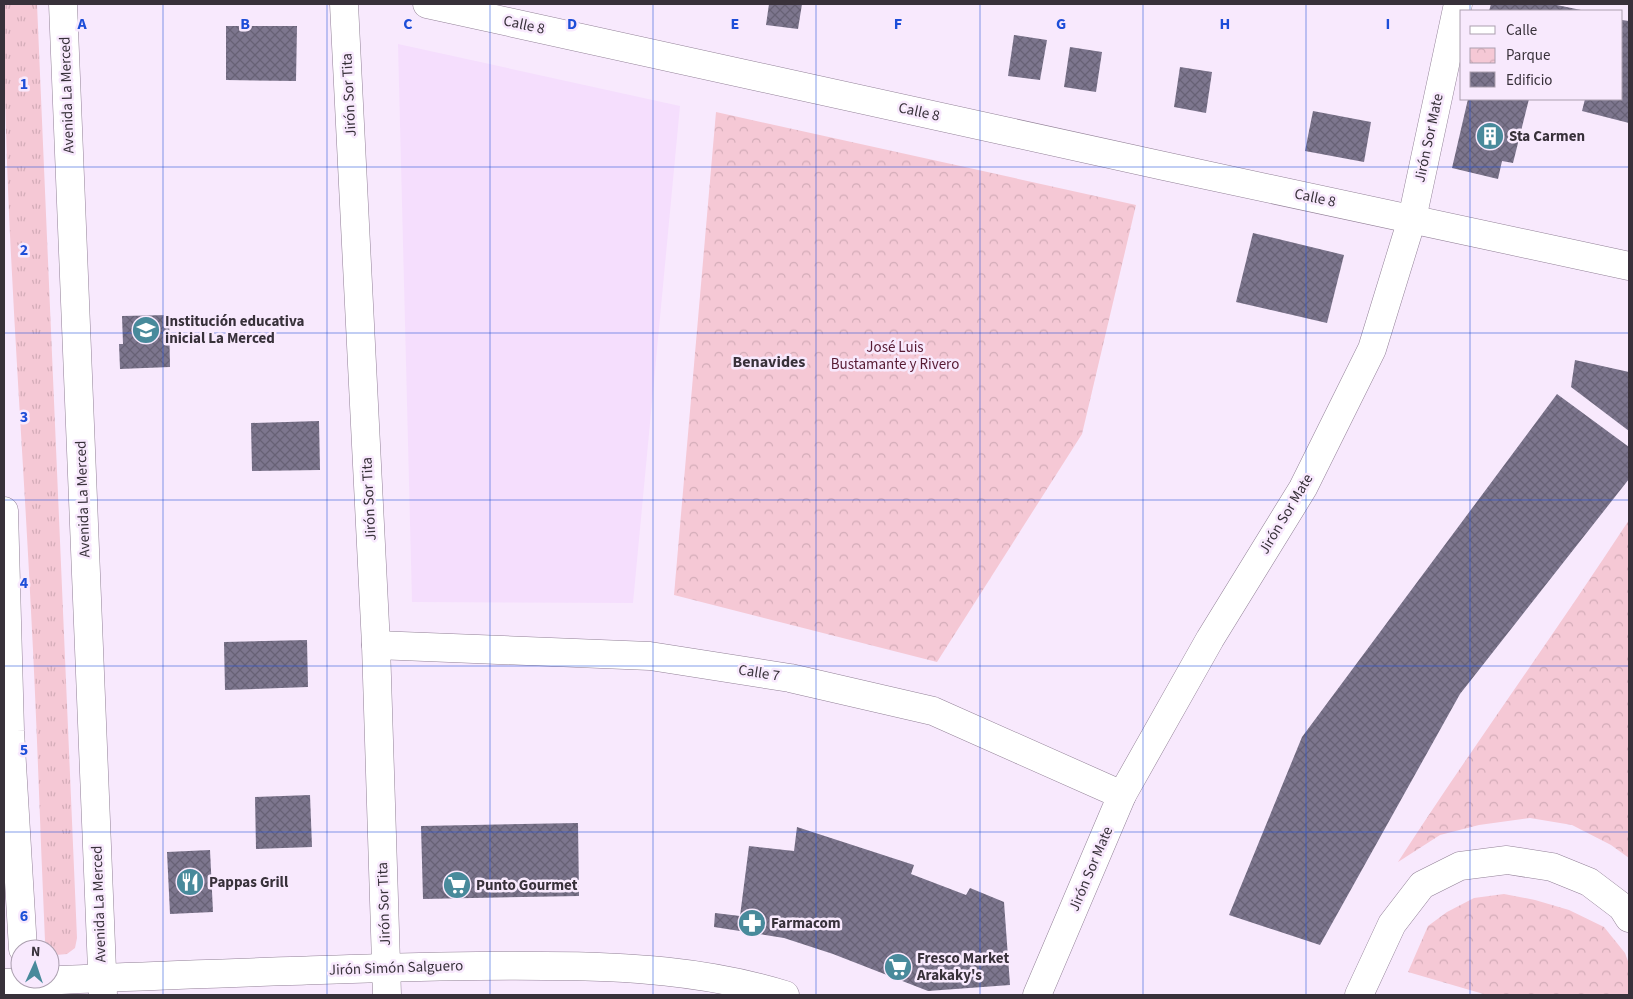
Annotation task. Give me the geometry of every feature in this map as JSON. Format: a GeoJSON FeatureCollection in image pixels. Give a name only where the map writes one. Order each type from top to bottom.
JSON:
{"type":"FeatureCollection","features":[{"type":"Feature","properties":{"kind":"street","name":"Avenida La Merced"},"geometry":{"type":"LineString","coordinates":[[63,4],[103,987]]}},
{"type":"Feature","properties":{"kind":"street","name":"Jirón Sor Tita"},"geometry":{"type":"LineString","coordinates":[[344,4],[376,645],[387,995]]}},
{"type":"Feature","properties":{"kind":"street","name":"Calle 8"},"geometry":{"type":"LineString","coordinates":[[427,4],[1629,266]]}},
{"type":"Feature","properties":{"kind":"street","name":"Jirón Sor Mate"},"geometry":{"type":"LineString","coordinates":[[1037,995],[1122,795],[1210,638],[1303,488],[1372,349],[1412,219],[1458,4]]}},
{"type":"Feature","properties":{"kind":"street"},"geometry":{"type":"LineString","coordinates":[[4,511],[7,731],[23,939]]}},
{"type":"Feature","properties":{"kind":"street","name":"Calle 7"},"geometry":{"type":"LineString","coordinates":[[376,645],[650,656],[790,678],[933,711],[1122,795]]}},
{"type":"Feature","properties":{"kind":"street"},"geometry":{"type":"LineString","coordinates":[[1359,995],[1392,924],[1422,885],[1460,866],[1507,860],[1552,867],[1589,882],[1622,907],[1629,918]]}},
{"type":"Feature","properties":{"kind":"street","name":"Jirón Simón Salguero"},"geometry":{"type":"LineString","coordinates":[[60,986],[103,987],[386,968],[485,965],[586,966],[642,969],[701,976],[785,995]]}},
{"type":"Feature","properties":{"kind":"shaded area"},"geometry":{"type":"Polygon","coordinates":[[[398,44],[680,106],[633,603],[412,602],[398,44]]]}},
{"type":"Feature","properties":{"kind":"green space"},"geometry":{"type":"Polygon","coordinates":[[[4,4],[37,4],[77,938],[75,948],[67,954],[60,955],[60,939],[45,939],[33,652],[10,232],[4,4]]]}},
{"type":"Feature","properties":{"kind":"green space","name":"José Luis Bustamante y Rivero"},"geometry":{"type":"Polygon","coordinates":[[[716,112],[1136,205],[1082,434],[937,662],[674,595],[716,112]]]}},
{"type":"Feature","properties":{"kind":"green space"},"geometry":{"type":"Polygon","coordinates":[[[1629,520],[1629,858],[1611,845],[1572,825],[1530,818],[1479,825],[1440,835],[1398,862],[1572,606],[1629,520]]]}},
{"type":"Feature","properties":{"kind":"green space"},"geometry":{"type":"Polygon","coordinates":[[[1504,894],[1535,900],[1569,910],[1604,927],[1625,953],[1629,964],[1629,995],[1487,995],[1408,972],[1428,926],[1447,912],[1474,898],[1504,894]]]}},
{"type":"Feature","properties":{"kind":"building"},"geometry":{"type":"Polygon","coordinates":[[[769,4],[802,4],[798,29],[766,25],[769,4]]]}},
{"type":"Feature","properties":{"kind":"building"},"geometry":{"type":"Polygon","coordinates":[[[1491,4],[1552,4],[1581,10],[1489,10],[1491,4]]]}},
{"type":"Feature","properties":{"kind":"building"},"geometry":{"type":"Polygon","coordinates":[[[1623,20],[1629,21],[1629,123],[1582,111],[1585,100],[1623,100],[1623,20]]]}},
{"type":"Feature","properties":{"kind":"building"},"geometry":{"type":"Polygon","coordinates":[[[226,26],[297,26],[296,81],[226,80],[226,26]]]}},
{"type":"Feature","properties":{"kind":"building"},"geometry":{"type":"Polygon","coordinates":[[[1014,35],[1047,40],[1040,80],[1008,76],[1014,35]]]}},
{"type":"Feature","properties":{"kind":"building"},"geometry":{"type":"Polygon","coordinates":[[[1070,47],[1102,52],[1096,92],[1064,87],[1070,47]]]}},
{"type":"Feature","properties":{"kind":"building"},"geometry":{"type":"Polygon","coordinates":[[[1180,67],[1212,72],[1206,113],[1174,107],[1180,67]]]}},
{"type":"Feature","properties":{"kind":"building","name":"Sta Carmen"},"geometry":{"type":"Polygon","coordinates":[[[1468,100],[1529,100],[1513,163],[1502,161],[1498,179],[1452,168],[1468,100]]]}},
{"type":"Feature","properties":{"kind":"building"},"geometry":{"type":"Polygon","coordinates":[[[1313,111],[1371,122],[1364,162],[1305,151],[1313,111]]]}},
{"type":"Feature","properties":{"kind":"building"},"geometry":{"type":"Polygon","coordinates":[[[1253,233],[1344,255],[1327,323],[1236,302],[1253,233]]]}},
{"type":"Feature","properties":{"kind":"building","name":"Institución educativa inicial La Merced"},"geometry":{"type":"Polygon","coordinates":[[[169,315],[170,367],[120,369],[119,344],[123,344],[122,316],[169,315]]]}},
{"type":"Feature","properties":{"kind":"building"},"geometry":{"type":"Polygon","coordinates":[[[1575,360],[1629,372],[1629,431],[1571,387],[1575,360]]]}},
{"type":"Feature","properties":{"kind":"building"},"geometry":{"type":"Polygon","coordinates":[[[1557,394],[1629,447],[1629,479],[1460,694],[1320,945],[1229,915],[1302,737],[1557,394]]]}},
{"type":"Feature","properties":{"kind":"building"},"geometry":{"type":"Polygon","coordinates":[[[319,421],[320,470],[252,471],[251,423],[319,421]]]}},
{"type":"Feature","properties":{"kind":"building"},"geometry":{"type":"Polygon","coordinates":[[[307,640],[308,687],[225,690],[224,642],[307,640]]]}},
{"type":"Feature","properties":{"kind":"building"},"geometry":{"type":"Polygon","coordinates":[[[310,795],[312,847],[256,849],[255,797],[310,795]]]}},
{"type":"Feature","properties":{"kind":"building"},"geometry":{"type":"Polygon","coordinates":[[[578,823],[579,896],[423,899],[421,826],[578,823]]]}},
{"type":"Feature","properties":{"kind":"building"},"geometry":{"type":"Polygon","coordinates":[[[797,827],[914,865],[911,874],[966,895],[970,888],[1004,902],[1010,985],[928,991],[833,954],[784,938],[714,927],[715,913],[740,916],[749,846],[794,851],[797,827]]]}},
{"type":"Feature","properties":{"kind":"building","name":"Pappas Grill"},"geometry":{"type":"Polygon","coordinates":[[[210,850],[213,912],[170,914],[167,852],[210,850]]]}},
{"type":"Feature","properties":{"kind":"place","name":"Sta Carmen"},"geometry":{"type":"Point","coordinates":[1490,136]}},
{"type":"Feature","properties":{"kind":"place","name":"Institución educativa inicial La Merced"},"geometry":{"type":"Point","coordinates":[146,330]}},
{"type":"Feature","properties":{"kind":"place","name":"Pappas Grill"},"geometry":{"type":"Point","coordinates":[190,882]}},
{"type":"Feature","properties":{"kind":"place","name":"Punto Gourmet"},"geometry":{"type":"Point","coordinates":[457,885]}},
{"type":"Feature","properties":{"kind":"place","name":"Farmacom"},"geometry":{"type":"Point","coordinates":[752,923]}},
{"type":"Feature","properties":{"kind":"place","name":"Fresco Market Arakaky's"},"geometry":{"type":"Point","coordinates":[898,967]}},
{"type":"Feature","properties":{"kind":"district","name":"Benavides"},"geometry":{"type":"Point","coordinates":[769,362]}}]}
